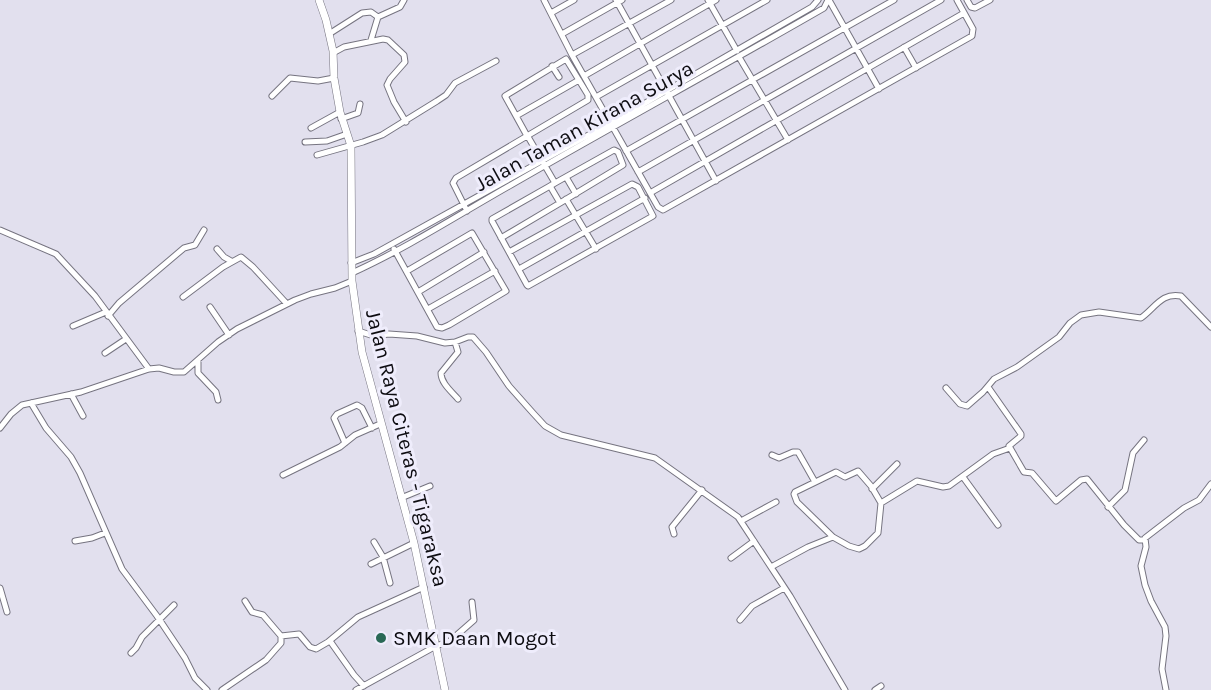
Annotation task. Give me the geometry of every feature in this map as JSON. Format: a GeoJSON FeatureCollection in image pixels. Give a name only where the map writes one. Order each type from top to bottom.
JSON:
{"type":"FeatureCollection","features":[{"type":"Feature","properties":{"kind":"main road","name":"Jalan Raya Citeras - Tigaraksa"},"geometry":{"type":"LineString","coordinates":[[319,0],[333,53],[334,78],[341,115],[351,146],[351,263],[358,331],[380,424],[414,543],[446,690]]}},
{"type":"Feature","properties":{"kind":"street"},"geometry":{"type":"LineString","coordinates":[[371,40],[378,17],[400,7],[404,0]]}},
{"type":"Feature","properties":{"kind":"street"},"geometry":{"type":"LineString","coordinates":[[467,211],[453,183],[454,180],[588,100],[572,55],[544,0]]}},
{"type":"Feature","properties":{"kind":"street"},"geometry":{"type":"LineString","coordinates":[[551,13],[574,0]]}},
{"type":"Feature","properties":{"kind":"street"},"geometry":{"type":"LineString","coordinates":[[572,55],[671,0]]}},
{"type":"Feature","properties":{"kind":"street"},"geometry":{"type":"LineString","coordinates":[[516,116],[716,0]]}},
{"type":"Feature","properties":{"kind":"street"},"geometry":{"type":"LineString","coordinates":[[596,97],[767,0]]}},
{"type":"Feature","properties":{"kind":"street","name":"Jalan Taman Kirana Surya"},"geometry":{"type":"LineString","coordinates":[[149,369],[165,369],[181,373],[229,335],[307,295],[330,290],[612,125],[666,90],[812,7],[818,0]]}},
{"type":"Feature","properties":{"kind":"street"},"geometry":{"type":"LineString","coordinates":[[828,0],[879,89]]}},
{"type":"Feature","properties":{"kind":"street","name":"Jalan Taman Kirana Surya"},"geometry":{"type":"LineString","coordinates":[[612,125],[670,97],[824,8],[828,0]]}},
{"type":"Feature","properties":{"kind":"street"},"geometry":{"type":"LineString","coordinates":[[626,151],[894,0]]}},
{"type":"Feature","properties":{"kind":"street"},"geometry":{"type":"LineString","coordinates":[[638,172],[941,0]]}},
{"type":"Feature","properties":{"kind":"street"},"geometry":{"type":"LineString","coordinates":[[560,203],[543,164],[505,96],[564,59],[568,60],[596,97],[658,207],[666,210],[972,36],[973,29],[957,0]]}},
{"type":"Feature","properties":{"kind":"street"},"geometry":{"type":"LineString","coordinates":[[967,0],[971,7],[975,8],[990,0]]}},
{"type":"Feature","properties":{"kind":"street"},"geometry":{"type":"LineString","coordinates":[[562,34],[619,1],[639,43],[716,181]]}},
{"type":"Feature","properties":{"kind":"street"},"geometry":{"type":"LineString","coordinates":[[709,2],[737,51]]}},
{"type":"Feature","properties":{"kind":"street"},"geometry":{"type":"LineString","coordinates":[[329,34],[362,13],[371,12],[378,17]]}},
{"type":"Feature","properties":{"kind":"street"},"geometry":{"type":"LineString","coordinates":[[650,193],[964,13]]}},
{"type":"Feature","properties":{"kind":"street"},"geometry":{"type":"LineString","coordinates":[[333,53],[344,47],[371,40],[388,40],[405,56],[405,62],[387,86],[406,122]]}},
{"type":"Feature","properties":{"kind":"street"},"geometry":{"type":"LineString","coordinates":[[904,47],[916,68]]}},
{"type":"Feature","properties":{"kind":"street"},"geometry":{"type":"LineString","coordinates":[[739,57],[788,140]]}},
{"type":"Feature","properties":{"kind":"street"},"geometry":{"type":"LineString","coordinates":[[317,155],[382,135],[446,95],[454,83],[496,61]]}},
{"type":"Feature","properties":{"kind":"street"},"geometry":{"type":"LineString","coordinates":[[552,66],[559,77]]}},
{"type":"Feature","properties":{"kind":"street"},"geometry":{"type":"LineString","coordinates":[[272,96],[290,78],[318,81],[334,78]]}},
{"type":"Feature","properties":{"kind":"street"},"geometry":{"type":"LineString","coordinates":[[311,128],[341,115],[358,113],[360,104]]}},
{"type":"Feature","properties":{"kind":"street"},"geometry":{"type":"LineString","coordinates":[[305,142],[327,141],[347,134]]}},
{"type":"Feature","properties":{"kind":"street"},"geometry":{"type":"LineString","coordinates":[[501,238],[622,168],[623,162],[618,152],[614,150],[493,218],[492,221],[501,238],[519,270],[529,286],[652,217],[653,213],[638,187],[632,184],[509,252]]}},
{"type":"Feature","properties":{"kind":"street","name":"Jalan Taman Kirana Surya"},"geometry":{"type":"LineString","coordinates":[[351,263],[391,245],[463,204],[543,164]]}},
{"type":"Feature","properties":{"kind":"street"},"geometry":{"type":"LineString","coordinates":[[566,177],[576,194]]}},
{"type":"Feature","properties":{"kind":"street"},"geometry":{"type":"LineString","coordinates":[[519,270],[645,198]]}},
{"type":"Feature","properties":{"kind":"street"},"geometry":{"type":"LineString","coordinates":[[566,199],[596,249]]}},
{"type":"Feature","properties":{"kind":"street"},"geometry":{"type":"LineString","coordinates":[[0,230],[56,254],[95,296],[149,369],[18,408],[0,428]]}},
{"type":"Feature","properties":{"kind":"street"},"geometry":{"type":"LineString","coordinates":[[73,327],[107,314],[184,248],[195,245],[204,230]]}},
{"type":"Feature","properties":{"kind":"street"},"geometry":{"type":"LineString","coordinates":[[391,245],[436,325],[442,328],[506,291],[474,234],[470,233],[407,272]]}},
{"type":"Feature","properties":{"kind":"street"},"geometry":{"type":"LineString","coordinates":[[217,249],[231,261]]}},
{"type":"Feature","properties":{"kind":"street"},"geometry":{"type":"LineString","coordinates":[[418,292],[484,252]]}},
{"type":"Feature","properties":{"kind":"street"},"geometry":{"type":"LineString","coordinates":[[183,297],[231,261],[242,257],[287,304]]}},
{"type":"Feature","properties":{"kind":"street"},"geometry":{"type":"LineString","coordinates":[[428,309],[495,271]]}},
{"type":"Feature","properties":{"kind":"street"},"geometry":{"type":"LineString","coordinates":[[946,388],[964,407],[978,398],[994,379],[1017,367],[1059,337],[1075,318],[1088,313],[1141,318],[1158,301],[1176,295],[1181,296],[1211,327]]}},
{"type":"Feature","properties":{"kind":"street"},"geometry":{"type":"LineString","coordinates":[[210,307],[229,335]]}},
{"type":"Feature","properties":{"kind":"street"},"geometry":{"type":"LineString","coordinates":[[358,331],[374,336],[389,334],[417,336],[445,343],[468,337],[476,339],[509,386],[541,422],[555,432],[655,458],[702,490],[741,521],[845,690]]}},
{"type":"Feature","properties":{"kind":"street"},"geometry":{"type":"LineString","coordinates":[[105,353],[126,339]]}},
{"type":"Feature","properties":{"kind":"street"},"geometry":{"type":"LineString","coordinates":[[455,342],[458,352],[441,376],[458,399]]}},
{"type":"Feature","properties":{"kind":"street"},"geometry":{"type":"LineString","coordinates":[[198,360],[198,373],[216,392],[218,400]]}},
{"type":"Feature","properties":{"kind":"street"},"geometry":{"type":"LineString","coordinates":[[881,502],[917,480],[945,487],[963,477],[993,454],[1010,448],[1009,446],[1021,434],[988,387]]}},
{"type":"Feature","properties":{"kind":"street"},"geometry":{"type":"LineString","coordinates":[[71,394],[83,416]]}},
{"type":"Feature","properties":{"kind":"street"},"geometry":{"type":"LineString","coordinates":[[31,403],[46,428],[71,457],[80,473],[122,569],[160,620],[195,678],[207,690]]}},
{"type":"Feature","properties":{"kind":"street"},"geometry":{"type":"LineString","coordinates":[[345,443],[334,418],[337,414],[357,405],[362,408],[372,428]]}},
{"type":"Feature","properties":{"kind":"street"},"geometry":{"type":"LineString","coordinates":[[283,475],[345,443],[355,435],[380,424]]}},
{"type":"Feature","properties":{"kind":"street"},"geometry":{"type":"LineString","coordinates":[[1108,507],[1125,490],[1133,453],[1144,440]]}},
{"type":"Feature","properties":{"kind":"street"},"geometry":{"type":"LineString","coordinates":[[1010,448],[1024,472],[1032,473],[1054,500],[1061,499],[1081,480],[1089,481],[1108,507],[1139,540],[1144,540]]}},
{"type":"Feature","properties":{"kind":"street"},"geometry":{"type":"LineString","coordinates":[[772,455],[779,458],[798,452],[815,482]]}},
{"type":"Feature","properties":{"kind":"street"},"geometry":{"type":"LineString","coordinates":[[872,489],[897,464]]}},
{"type":"Feature","properties":{"kind":"street"},"geometry":{"type":"LineString","coordinates":[[858,471],[881,502],[878,533],[865,546],[854,548],[833,537],[794,496],[795,492],[815,482],[834,473],[845,477],[858,471]]}},
{"type":"Feature","properties":{"kind":"street"},"geometry":{"type":"LineString","coordinates":[[963,477],[998,525]]}},
{"type":"Feature","properties":{"kind":"street"},"geometry":{"type":"LineString","coordinates":[[1166,690],[1162,669],[1165,627],[1145,585],[1141,566],[1146,548],[1144,540],[1174,514],[1199,500],[1211,484]]}},
{"type":"Feature","properties":{"kind":"street"},"geometry":{"type":"LineString","coordinates":[[401,498],[430,486]]}},
{"type":"Feature","properties":{"kind":"street"},"geometry":{"type":"LineString","coordinates":[[674,534],[672,527],[702,490]]}},
{"type":"Feature","properties":{"kind":"street"},"geometry":{"type":"LineString","coordinates":[[741,521],[776,502]]}},
{"type":"Feature","properties":{"kind":"street"},"geometry":{"type":"LineString","coordinates":[[75,541],[105,533]]}},
{"type":"Feature","properties":{"kind":"street"},"geometry":{"type":"LineString","coordinates":[[771,567],[807,547],[833,537]]}},
{"type":"Feature","properties":{"kind":"street"},"geometry":{"type":"LineString","coordinates":[[731,558],[754,541]]}},
{"type":"Feature","properties":{"kind":"street"},"geometry":{"type":"LineString","coordinates":[[374,542],[383,557],[390,583]]}},
{"type":"Feature","properties":{"kind":"street"},"geometry":{"type":"LineString","coordinates":[[370,564],[414,543]]}},
{"type":"Feature","properties":{"kind":"street"},"geometry":{"type":"LineString","coordinates":[[281,636],[299,634],[313,649],[320,647],[358,618],[424,587]]}},
{"type":"Feature","properties":{"kind":"street"},"geometry":{"type":"LineString","coordinates":[[0,588],[7,612]]}},
{"type":"Feature","properties":{"kind":"street"},"geometry":{"type":"LineString","coordinates":[[740,620],[752,606],[784,588]]}},
{"type":"Feature","properties":{"kind":"street"},"geometry":{"type":"LineString","coordinates":[[222,690],[266,660],[281,643],[281,636],[263,615],[252,612],[245,602]]}},
{"type":"Feature","properties":{"kind":"street"},"geometry":{"type":"LineString","coordinates":[[356,690],[453,639],[474,620],[472,603]]}},
{"type":"Feature","properties":{"kind":"street"},"geometry":{"type":"LineString","coordinates":[[131,653],[142,637],[174,605]]}},
{"type":"Feature","properties":{"kind":"street"},"geometry":{"type":"LineString","coordinates":[[330,641],[364,686]]}},
{"type":"Feature","properties":{"kind":"place","name":"SMK Daan Mogot"},"geometry":{"type":"Point","coordinates":[381,638]}}]}
